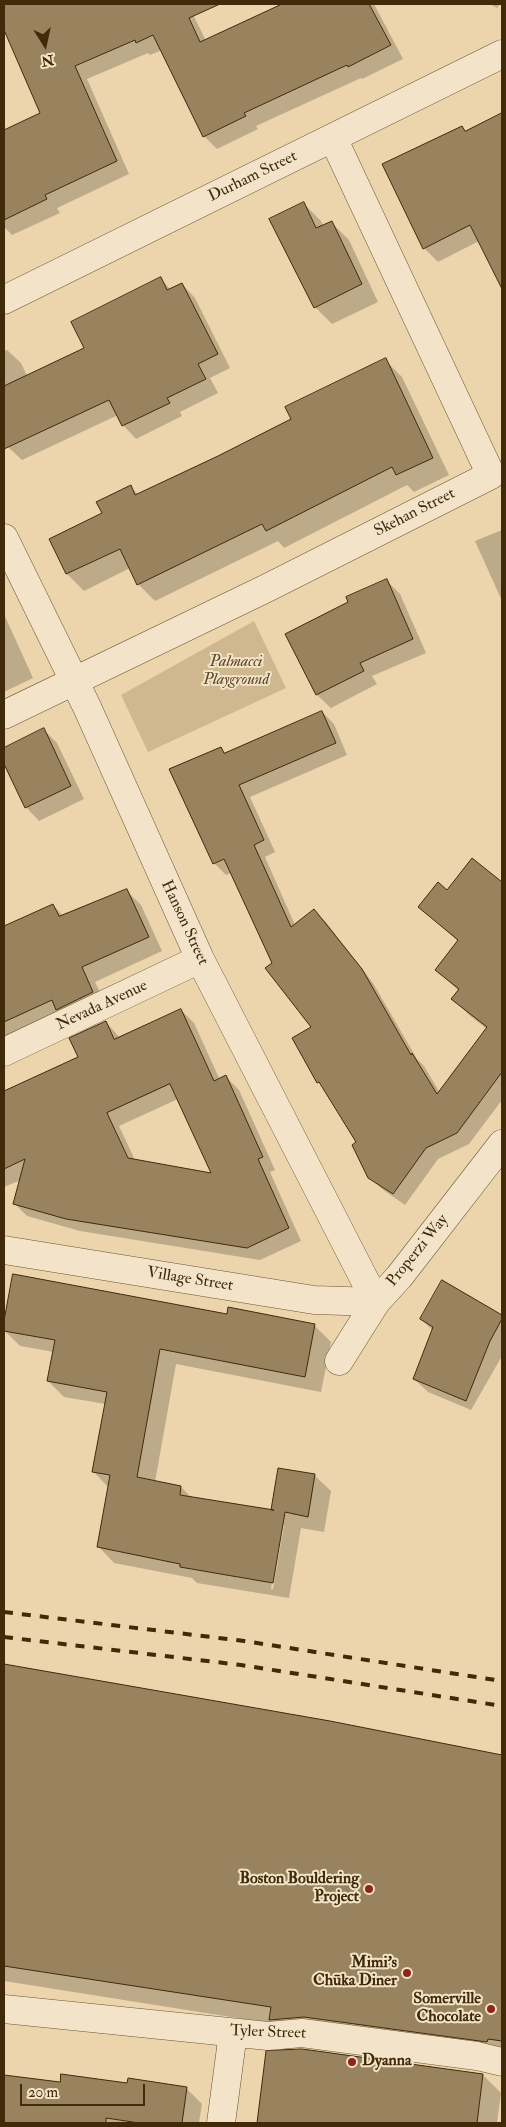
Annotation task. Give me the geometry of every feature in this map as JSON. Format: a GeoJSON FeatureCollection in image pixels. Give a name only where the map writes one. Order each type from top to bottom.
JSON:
{"type":"FeatureCollection","features":[{"type":"Feature","properties":{"kind":"street","name":"Durham Street"},"geometry":{"type":"LineString","coordinates":[[4,300],[502,54]]}},
{"type":"Feature","properties":{"kind":"street","name":"Skehan Street"},"geometry":{"type":"LineString","coordinates":[[4,715],[267,588],[491,475],[333,138]]}},
{"type":"Feature","properties":{"kind":"street","name":"Hanson Street"},"geometry":{"type":"LineString","coordinates":[[4,538],[74,682],[200,959],[376,1302]]}},
{"type":"Feature","properties":{"kind":"street","name":"Nevada Avenue"},"geometry":{"type":"LineString","coordinates":[[4,1052],[200,959]]}},
{"type":"Feature","properties":{"kind":"street","name":"Properzi Way"},"geometry":{"type":"LineString","coordinates":[[339,1361],[376,1302],[399,1276],[502,1144]]}},
{"type":"Feature","properties":{"kind":"street","name":"Village Street"},"geometry":{"type":"LineString","coordinates":[[4,1250],[314,1300],[376,1302]]}},
{"type":"Feature","properties":{"kind":"street","name":"Tyler Street"},"geometry":{"type":"LineString","coordinates":[[4,2009],[268,2036],[302,2033],[477,2056],[502,2062]]}},
{"type":"Feature","properties":{"kind":"street"},"geometry":{"type":"LineString","coordinates":[[221,2123],[233,2033]]}},
{"type":"Feature","properties":{"kind":"green space","name":"Palmacci Playground"},"geometry":{"type":"Polygon","coordinates":[[[254,621],[286,688],[148,752],[121,695],[254,621]]]}},
{"type":"Feature","properties":{"kind":"building"},"geometry":{"type":"Polygon","coordinates":[[[4,4],[220,4],[189,18],[200,42],[282,4],[369,4],[391,45],[348,67],[347,65],[244,113],[246,116],[203,137],[153,35],[136,43],[135,40],[75,66],[117,161],[45,195],[47,199],[4,220],[4,130],[40,113],[4,30],[4,4]]]}},
{"type":"Feature","properties":{"kind":"building"},"geometry":{"type":"Polygon","coordinates":[[[502,113],[502,289],[470,225],[423,249],[382,164],[462,126],[465,131],[502,113]]]}},
{"type":"Feature","properties":{"kind":"building"},"geometry":{"type":"Polygon","coordinates":[[[304,202],[316,228],[332,221],[362,284],[314,308],[269,219],[304,202]]]}},
{"type":"Feature","properties":{"kind":"building"},"geometry":{"type":"Polygon","coordinates":[[[161,277],[167,290],[182,283],[218,354],[198,364],[206,379],[167,398],[170,403],[122,426],[109,400],[4,449],[4,386],[84,348],[71,322],[161,277]]]}},
{"type":"Feature","properties":{"kind":"building"},"geometry":{"type":"Polygon","coordinates":[[[386,358],[433,458],[396,475],[392,467],[266,531],[262,524],[137,585],[120,549],[66,574],[49,539],[102,513],[96,502],[131,485],[135,495],[218,456],[291,419],[285,407],[386,358]]]}},
{"type":"Feature","properties":{"kind":"building"},"geometry":{"type":"Polygon","coordinates":[[[387,579],[413,639],[360,663],[364,671],[316,695],[285,634],[348,602],[346,597],[387,579]]]}},
{"type":"Feature","properties":{"kind":"building"},"geometry":{"type":"Polygon","coordinates":[[[322,711],[336,743],[239,785],[264,840],[254,845],[291,927],[314,909],[362,969],[411,1055],[412,1053],[437,1094],[487,1027],[451,999],[459,989],[435,970],[458,940],[418,907],[438,882],[447,890],[472,858],[502,882],[502,1072],[457,1133],[426,1148],[393,1194],[368,1178],[352,1145],[356,1142],[319,1082],[317,1083],[292,1038],[311,1027],[265,968],[272,963],[224,859],[213,864],[169,769],[221,747],[224,753],[322,711]]]}},
{"type":"Feature","properties":{"kind":"building"},"geometry":{"type":"Polygon","coordinates":[[[44,728],[71,786],[25,808],[4,764],[4,748],[44,728]]]}},
{"type":"Feature","properties":{"kind":"building"},"geometry":{"type":"Polygon","coordinates":[[[127,889],[149,937],[82,967],[93,992],[56,1010],[52,1000],[4,1022],[4,926],[53,904],[59,916],[127,889]]]}},
{"type":"Feature","properties":{"kind":"building"},"geometry":{"type":"Polygon","coordinates":[[[181,1009],[214,1081],[226,1075],[263,1157],[258,1159],[289,1228],[247,1248],[66,1219],[13,1204],[25,1159],[4,1169],[4,1091],[78,1057],[69,1038],[106,1021],[114,1039],[181,1009]],[[170,1084],[107,1113],[128,1158],[211,1173],[170,1084]]]}},
{"type":"Feature","properties":{"kind":"building"},"geometry":{"type":"Polygon","coordinates":[[[13,1274],[227,1314],[228,1307],[315,1324],[305,1377],[160,1349],[137,1477],[181,1486],[180,1495],[271,1510],[278,1468],[315,1474],[308,1517],[285,1512],[273,1583],[180,1567],[180,1564],[97,1547],[110,1475],[92,1472],[107,1392],[47,1381],[55,1340],[4,1331],[4,1321],[13,1274]]]}},
{"type":"Feature","properties":{"kind":"building"},"geometry":{"type":"Polygon","coordinates":[[[442,1280],[502,1315],[502,1319],[490,1341],[466,1401],[413,1379],[433,1327],[420,1319],[442,1280]]]}},
{"type":"Feature","properties":{"kind":"building"},"geometry":{"type":"Polygon","coordinates":[[[4,1664],[330,1721],[502,1755],[502,2041],[488,2039],[487,2042],[304,2017],[269,2020],[271,2007],[4,1966],[4,1664]]]}},
{"type":"Feature","properties":{"kind":"building"},"geometry":{"type":"Polygon","coordinates":[[[302,2049],[483,2074],[477,2123],[257,2123],[266,2051],[302,2049]]]}},
{"type":"Feature","properties":{"kind":"building"},"geometry":{"type":"Polygon","coordinates":[[[61,2074],[127,2083],[128,2078],[187,2087],[182,2123],[139,2123],[106,2118],[106,2123],[4,2123],[4,2075],[60,2082],[61,2074]]]}},
{"type":"Feature","properties":{"kind":"railway"},"geometry":{"type":"LineString","coordinates":[[4,1612],[244,1641],[502,1681]]}},
{"type":"Feature","properties":{"kind":"railway"},"geometry":{"type":"LineString","coordinates":[[4,1637],[241,1665],[502,1706]]}},
{"type":"Feature","properties":{"kind":"place","name":"Boston Bouldering Project"},"geometry":{"type":"Point","coordinates":[369,1889]}},
{"type":"Feature","properties":{"kind":"place","name":"Mimi's Chūka Diner"},"geometry":{"type":"Point","coordinates":[407,1973]}},
{"type":"Feature","properties":{"kind":"place","name":"Somerville Chocolate"},"geometry":{"type":"Point","coordinates":[491,2009]}},
{"type":"Feature","properties":{"kind":"place","name":"Dyanna"},"geometry":{"type":"Point","coordinates":[352,2062]}}]}
